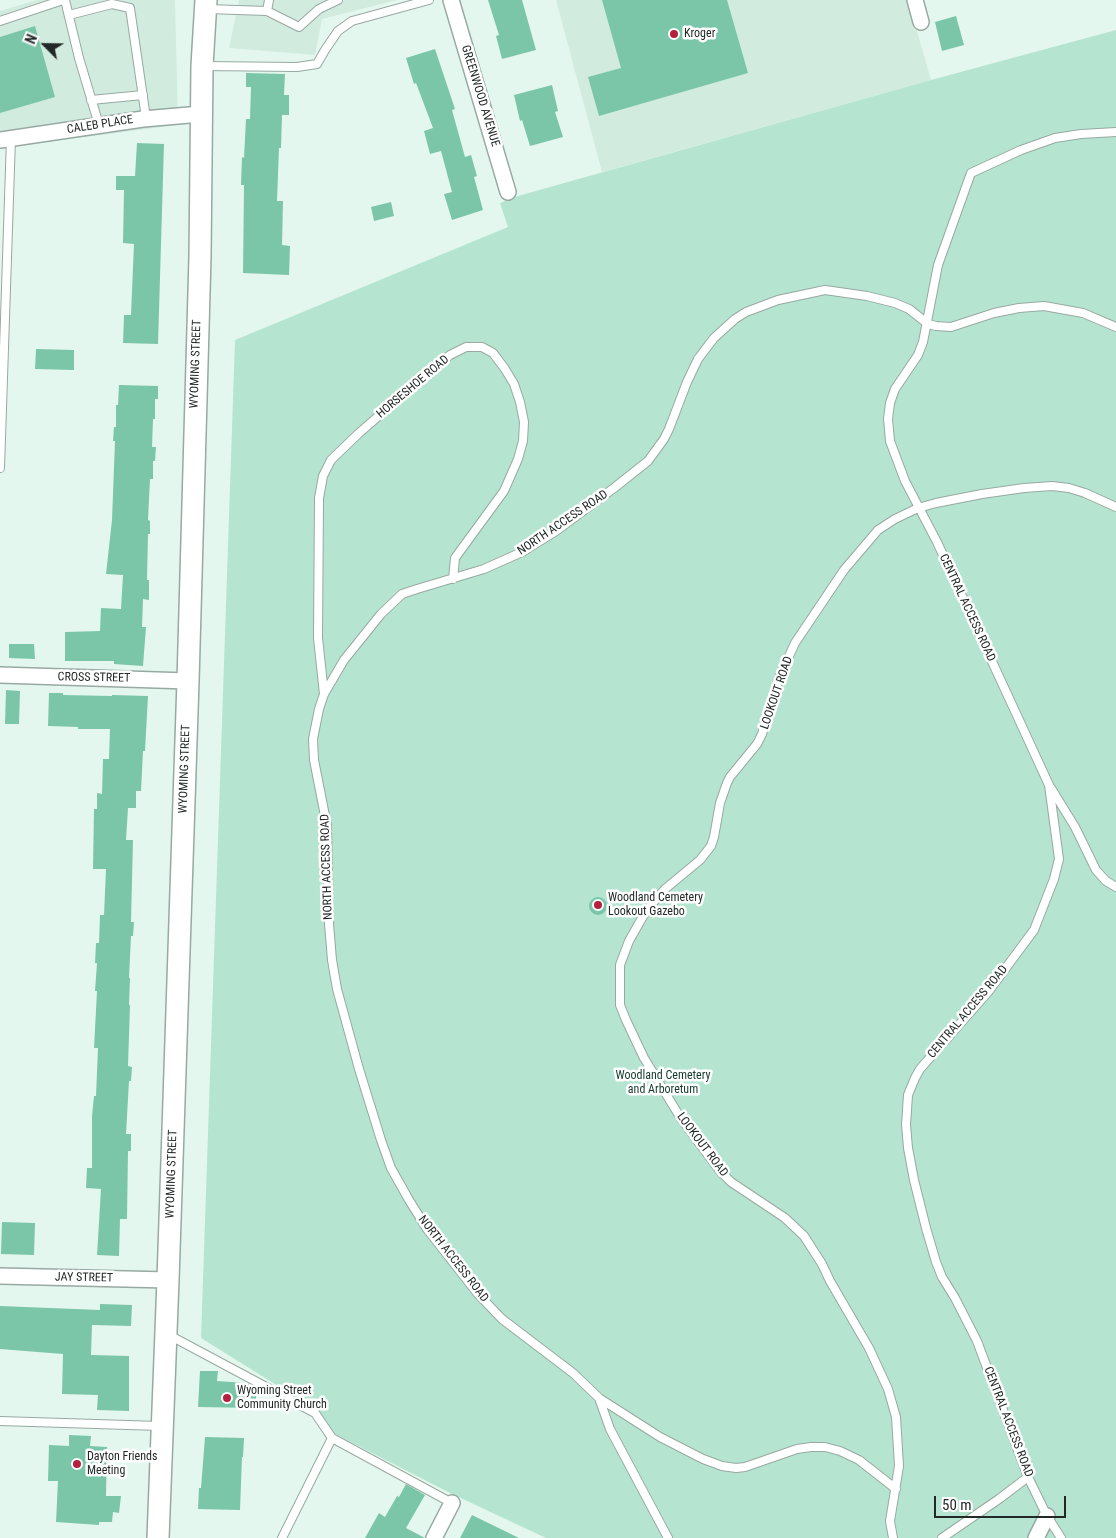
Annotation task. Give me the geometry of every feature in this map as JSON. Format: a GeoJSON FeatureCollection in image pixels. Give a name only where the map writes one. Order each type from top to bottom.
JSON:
{"type":"FeatureCollection","features":[{"type":"Feature","properties":{"kind":"street","name":"GREENWOOD AVENUE"},"geometry":{"type":"LineString","coordinates":[[451,0],[508,192]]}},
{"type":"Feature","properties":{"kind":"street"},"geometry":{"type":"LineString","coordinates":[[915,0],[921,22]]}},
{"type":"Feature","properties":{"kind":"street","name":"WYOMING STREET"},"geometry":{"type":"LineString","coordinates":[[158,1538],[188,681],[205,4]]}},
{"type":"Feature","properties":{"kind":"street","name":"CALEB PLACE"},"geometry":{"type":"LineString","coordinates":[[5,139],[146,118],[201,114]]}},
{"type":"Feature","properties":{"kind":"street","name":"CROSS STREET"},"geometry":{"type":"LineString","coordinates":[[0,675],[188,681]]}},
{"type":"Feature","properties":{"kind":"street","name":"JAY STREET"},"geometry":{"type":"LineString","coordinates":[[0,1276],[168,1280]]}},
{"type":"Feature","properties":{"kind":"street"},"geometry":{"type":"LineString","coordinates":[[434,1538],[452,1502]]}},
{"type":"Feature","properties":{"kind":"street"},"geometry":{"type":"LineString","coordinates":[[1036,1538],[1047,1516]]}},
{"type":"Feature","properties":{"kind":"lane"},"geometry":{"type":"LineString","coordinates":[[0,21],[64,0],[99,125]]}},
{"type":"Feature","properties":{"kind":"lane"},"geometry":{"type":"LineString","coordinates":[[267,11],[269,0]]}},
{"type":"Feature","properties":{"kind":"lane"},"geometry":{"type":"LineString","coordinates":[[205,4],[267,11],[298,27],[319,9],[338,0]]}},
{"type":"Feature","properties":{"kind":"lane"},"geometry":{"type":"LineString","coordinates":[[202,66],[297,67],[317,64],[338,31],[352,21],[400,4],[428,0]]}},
{"type":"Feature","properties":{"kind":"lane"},"geometry":{"type":"LineString","coordinates":[[69,15],[112,4],[130,8],[146,118]]}},
{"type":"Feature","properties":{"kind":"lane"},"geometry":{"type":"LineString","coordinates":[[91,100],[143,95]]}},
{"type":"Feature","properties":{"kind":"lane","name":"CENTRAL ACCESS ROAD"},"geometry":{"type":"LineString","coordinates":[[1061,1538],[1047,1516],[1028,1477],[977,1341],[956,1298],[942,1277],[934,1258],[914,1180],[908,1148],[907,1117],[910,1090],[920,1069],[988,992],[1034,930],[1054,879],[1059,859],[1049,785],[937,542],[904,481],[889,435],[888,416],[895,389],[918,355],[924,342],[938,265],[971,173],[1020,150],[1055,138],[1116,132]]}},
{"type":"Feature","properties":{"kind":"lane"},"geometry":{"type":"LineString","coordinates":[[0,468],[5,139]]}},
{"type":"Feature","properties":{"kind":"lane","name":"NORTH ACCESS ROAD"},"geometry":{"type":"LineString","coordinates":[[668,1538],[610,1429],[599,1398],[573,1373],[502,1319],[478,1294],[427,1229],[409,1200],[386,1155],[359,1069],[337,989],[332,960],[329,924],[327,826],[314,760],[313,739],[318,709],[324,694],[344,660],[391,604],[402,594],[484,569],[540,542],[648,461],[669,429],[698,359],[714,338],[735,319],[746,312],[778,300],[824,290],[867,296],[895,303],[909,309],[928,324]]}},
{"type":"Feature","properties":{"kind":"lane"},"geometry":{"type":"LineString","coordinates":[[928,324],[951,327],[994,313],[1044,306],[1083,313],[1116,328]]}},
{"type":"Feature","properties":{"kind":"lane","name":"HORSESHOE ROAD"},"geometry":{"type":"LineString","coordinates":[[324,694],[318,638],[319,498],[323,476],[331,460],[351,440],[429,372],[450,355],[466,348],[482,347],[493,354],[514,384],[524,422],[523,441],[504,491],[456,558],[453,579]]}},
{"type":"Feature","properties":{"kind":"lane","name":"LOOKOUT ROAD"},"geometry":{"type":"LineString","coordinates":[[893,1538],[890,1521],[899,1466],[896,1417],[888,1389],[869,1348],[822,1264],[804,1236],[785,1218],[731,1182],[720,1171],[680,1117],[644,1058],[620,1005],[620,965],[629,941],[646,911],[664,889],[700,860],[711,846],[720,803],[727,783],[757,744],[762,734],[780,678],[795,643],[844,570],[873,535],[887,523],[918,508],[975,495],[1024,488],[1052,486],[1081,491],[1116,506]]}},
{"type":"Feature","properties":{"kind":"lane"},"geometry":{"type":"LineString","coordinates":[[1049,785],[1075,827],[1096,870],[1106,882],[1116,887]]}},
{"type":"Feature","properties":{"kind":"lane"},"geometry":{"type":"LineString","coordinates":[[166,1333],[315,1413],[332,1438],[452,1502]]}},
{"type":"Feature","properties":{"kind":"lane"},"geometry":{"type":"LineString","coordinates":[[599,1398],[660,1437],[703,1459],[722,1466],[745,1467],[797,1450],[810,1447],[825,1447],[840,1451],[859,1460],[896,1489]]}},
{"type":"Feature","properties":{"kind":"lane"},"geometry":{"type":"LineString","coordinates":[[0,1421],[162,1426]]}},
{"type":"Feature","properties":{"kind":"lane"},"geometry":{"type":"LineString","coordinates":[[282,1538],[332,1438]]}},
{"type":"Feature","properties":{"kind":"lane"},"geometry":{"type":"LineString","coordinates":[[942,1538],[999,1500],[1028,1477]]}},
{"type":"Feature","properties":{"kind":"shaded area"},"geometry":{"type":"Polygon","coordinates":[[[37,0],[175,0],[178,125],[0,148],[0,11],[37,0]]]}},
{"type":"Feature","properties":{"kind":"shaded area"},"geometry":{"type":"Polygon","coordinates":[[[239,0],[397,0],[322,19],[315,55],[229,48],[239,0]]]}},
{"type":"Feature","properties":{"kind":"shaded area"},"geometry":{"type":"Polygon","coordinates":[[[556,0],[908,0],[931,80],[602,172],[556,0]]]}},
{"type":"Feature","properties":{"kind":"green space","name":"Woodland Cemetery and Arboretum"},"geometry":{"type":"Polygon","coordinates":[[[1116,30],[1116,1538],[546,1538],[450,1493],[335,1434],[318,1411],[201,1338],[235,340],[508,227],[500,203],[518,196],[1116,30]]]}},
{"type":"Feature","properties":{"kind":"building"},"geometry":{"type":"Polygon","coordinates":[[[488,0],[522,0],[536,50],[502,59],[496,36],[499,35],[488,0]]]}},
{"type":"Feature","properties":{"kind":"building","name":"Kroger"},"geometry":{"type":"Polygon","coordinates":[[[602,0],[727,0],[748,73],[599,116],[588,77],[621,68],[602,0]]]}},
{"type":"Feature","properties":{"kind":"building"},"geometry":{"type":"Polygon","coordinates":[[[956,16],[964,45],[942,51],[935,22],[956,16]]]}},
{"type":"Feature","properties":{"kind":"building"},"geometry":{"type":"Polygon","coordinates":[[[35,26],[55,97],[0,113],[0,37],[35,26]]]}},
{"type":"Feature","properties":{"kind":"building"},"geometry":{"type":"Polygon","coordinates":[[[435,49],[455,109],[452,110],[465,157],[471,155],[477,176],[474,177],[483,210],[452,220],[444,194],[452,192],[441,151],[430,154],[424,131],[433,128],[416,83],[414,84],[406,58],[435,49]]]}},
{"type":"Feature","properties":{"kind":"building"},"geometry":{"type":"Polygon","coordinates":[[[246,73],[285,74],[284,95],[289,95],[289,115],[282,115],[277,201],[283,201],[282,245],[290,246],[289,275],[243,273],[244,185],[241,185],[242,157],[244,158],[246,119],[250,119],[251,87],[246,87],[246,73]]]}},
{"type":"Feature","properties":{"kind":"building"},"geometry":{"type":"Polygon","coordinates":[[[552,85],[558,111],[555,112],[563,137],[530,146],[522,120],[520,121],[514,95],[552,85]]]}},
{"type":"Feature","properties":{"kind":"building"},"geometry":{"type":"Polygon","coordinates":[[[137,143],[164,144],[158,344],[123,343],[124,315],[131,315],[134,244],[123,243],[124,190],[116,190],[116,176],[135,176],[137,143]]]}},
{"type":"Feature","properties":{"kind":"building"},"geometry":{"type":"Polygon","coordinates":[[[391,202],[394,216],[374,221],[371,207],[391,202]]]}},
{"type":"Feature","properties":{"kind":"building"},"geometry":{"type":"Polygon","coordinates":[[[36,349],[74,350],[74,370],[35,369],[36,349]]]}},
{"type":"Feature","properties":{"kind":"building"},"geometry":{"type":"Polygon","coordinates":[[[119,385],[158,386],[158,399],[155,399],[155,419],[153,419],[152,447],[156,447],[155,461],[153,461],[153,479],[150,479],[148,520],[150,521],[147,580],[149,580],[149,600],[143,599],[142,627],[146,627],[143,666],[114,664],[114,661],[65,661],[65,632],[100,631],[101,608],[121,609],[123,575],[106,574],[112,520],[115,441],[113,441],[119,385]]]}},
{"type":"Feature","properties":{"kind":"building"},"geometry":{"type":"Polygon","coordinates":[[[9,644],[34,644],[35,659],[9,658],[9,644]]]}},
{"type":"Feature","properties":{"kind":"building"},"geometry":{"type":"Polygon","coordinates":[[[6,690],[20,691],[19,724],[5,724],[6,690]]]}},
{"type":"Feature","properties":{"kind":"building"},"geometry":{"type":"Polygon","coordinates":[[[49,693],[63,693],[63,695],[148,696],[141,791],[136,791],[136,808],[128,808],[126,840],[133,840],[131,922],[134,922],[133,936],[131,936],[129,978],[128,1066],[132,1067],[131,1081],[129,1081],[126,1134],[131,1134],[131,1151],[128,1151],[127,1219],[120,1219],[119,1256],[97,1255],[101,1189],[86,1188],[87,1168],[92,1168],[92,1116],[94,1096],[96,1096],[98,1048],[94,1048],[97,991],[95,991],[96,943],[99,943],[100,915],[104,915],[106,869],[93,869],[94,809],[97,809],[97,793],[102,794],[103,759],[109,759],[110,729],[78,729],[78,727],[48,726],[49,693]]]}},
{"type":"Feature","properties":{"kind":"building","name":"Woodland Cemetery Lookout Gazebo"},"geometry":{"type":"Polygon","coordinates":[[[594,897],[602,897],[607,902],[605,913],[594,915],[589,910],[589,902],[594,897]]]}},
{"type":"Feature","properties":{"kind":"building"},"geometry":{"type":"Polygon","coordinates":[[[2,1222],[35,1223],[34,1255],[1,1254],[2,1222]]]}},
{"type":"Feature","properties":{"kind":"building"},"geometry":{"type":"Polygon","coordinates":[[[100,1304],[132,1305],[131,1326],[92,1325],[91,1355],[129,1356],[129,1411],[97,1410],[98,1395],[62,1394],[63,1354],[0,1349],[0,1306],[100,1310],[100,1304]]]}},
{"type":"Feature","properties":{"kind":"building","name":"Wyoming Street Community Church"},"geometry":{"type":"Polygon","coordinates":[[[200,1371],[218,1371],[217,1381],[249,1384],[249,1388],[256,1389],[256,1408],[198,1407],[200,1371]]]}},
{"type":"Feature","properties":{"kind":"building"},"geometry":{"type":"Polygon","coordinates":[[[69,1435],[91,1436],[90,1446],[107,1447],[106,1496],[121,1496],[119,1513],[113,1512],[112,1522],[99,1522],[99,1525],[56,1522],[58,1481],[48,1481],[49,1445],[69,1446],[69,1435]]]}},
{"type":"Feature","properties":{"kind":"building"},"geometry":{"type":"Polygon","coordinates":[[[205,1437],[244,1438],[240,1510],[198,1509],[205,1437]]]}},
{"type":"Feature","properties":{"kind":"building"},"geometry":{"type":"Polygon","coordinates":[[[406,1484],[425,1495],[406,1528],[425,1538],[365,1538],[379,1513],[385,1517],[406,1484]]]}},
{"type":"Feature","properties":{"kind":"building"},"geometry":{"type":"Polygon","coordinates":[[[472,1515],[519,1538],[460,1538],[472,1515]]]}},
{"type":"Feature","properties":{"kind":"place","name":"Kroger"},"geometry":{"type":"Point","coordinates":[674,34]}},
{"type":"Feature","properties":{"kind":"place","name":"Woodland Cemetery Lookout Gazebo"},"geometry":{"type":"Point","coordinates":[598,905]}},
{"type":"Feature","properties":{"kind":"place","name":"Wyoming Street Community Church"},"geometry":{"type":"Point","coordinates":[227,1398]}},
{"type":"Feature","properties":{"kind":"place","name":"Dayton Friends Meeting"},"geometry":{"type":"Point","coordinates":[77,1464]}}]}
